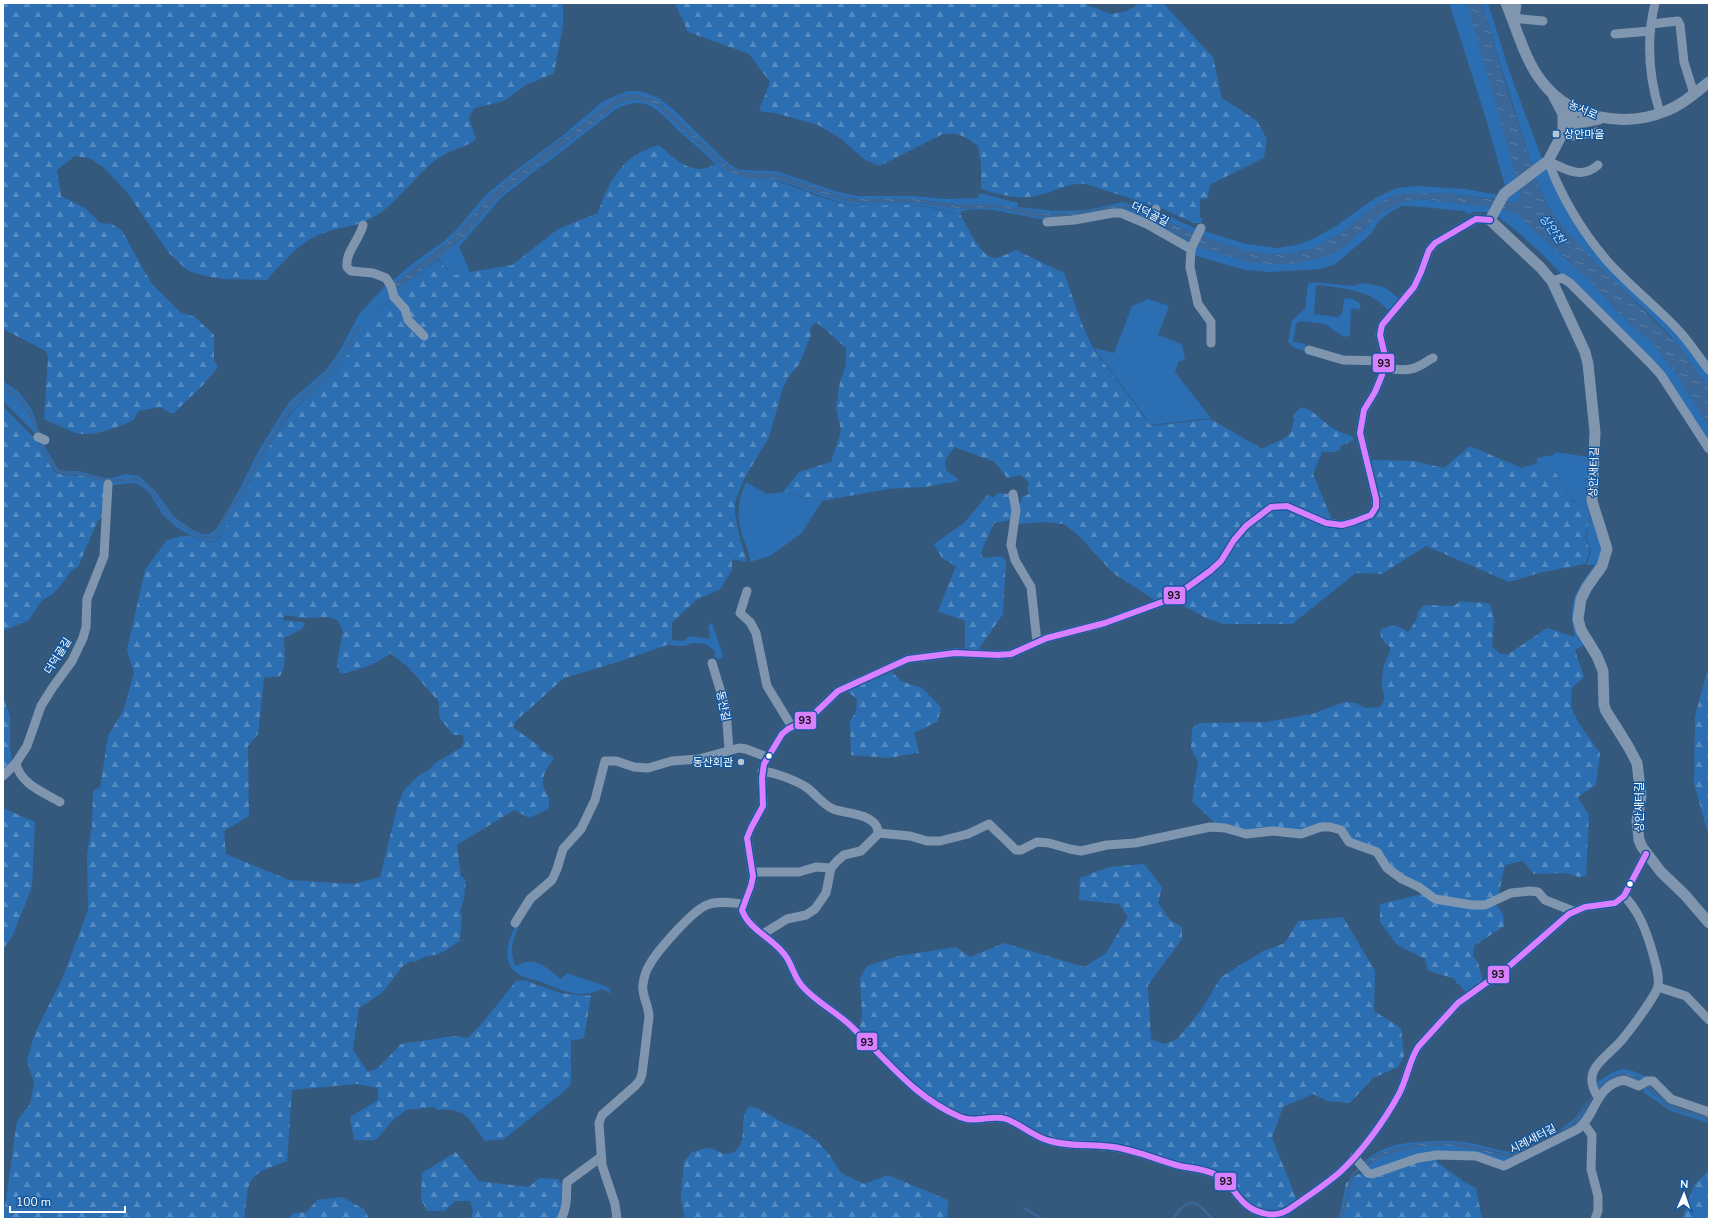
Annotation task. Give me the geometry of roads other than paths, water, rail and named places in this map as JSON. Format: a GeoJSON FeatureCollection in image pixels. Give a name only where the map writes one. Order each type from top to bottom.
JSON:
{"type":"FeatureCollection","features":[{"type":"Feature","properties":{"kind":"street","name":"농서로"},"geometry":{"type":"LineString","coordinates":[[1506,3],[1537,75],[1550,91],[1576,108],[1604,118],[1636,119],[1660,113],[1678,105],[1709,82]]}},
{"type":"Feature","properties":{"kind":"street"},"geometry":{"type":"LineString","coordinates":[[1517,3],[1516,12],[1512,18],[1543,21]]}},
{"type":"Feature","properties":{"kind":"street"},"geometry":{"type":"LineString","coordinates":[[1655,3],[1651,28],[1651,81],[1660,113]]}},
{"type":"Feature","properties":{"kind":"street"},"geometry":{"type":"LineString","coordinates":[[1615,34],[1651,28],[1673,21],[1678,21],[1680,24],[1684,62],[1694,94]]}},
{"type":"Feature","properties":{"kind":"street"},"geometry":{"type":"LineString","coordinates":[[1550,91],[1563,114],[1563,133]]}},
{"type":"Feature","properties":{"kind":"street"},"geometry":{"type":"LineString","coordinates":[[1576,108],[1546,163],[1504,194],[1491,218],[1480,218],[1472,221],[1442,237],[1431,247],[1414,287],[1382,325],[1380,336],[1385,351],[1384,364],[1379,385],[1364,410],[1360,428],[1361,443],[1376,499],[1376,507],[1371,515],[1353,522],[1334,525],[1290,507],[1271,507],[1246,526],[1217,565],[1200,579],[1175,595],[1152,606],[1105,623],[1037,642],[1018,651],[1005,654],[955,653],[903,660],[885,671],[838,691],[810,718],[782,734],[767,757],[762,771],[763,806],[747,838],[753,872],[751,886],[742,910],[746,918],[782,951],[803,988],[844,1018],[913,1089],[952,1114],[971,1120],[992,1118],[1006,1119],[1033,1135],[1049,1141],[1119,1148],[1181,1166],[1210,1172],[1223,1179],[1243,1203],[1253,1210],[1273,1215],[1290,1215],[1339,1173],[1360,1164],[1404,1083],[1413,1054],[1429,1033],[1458,1003],[1507,968],[1573,911],[1615,903],[1624,896],[1646,854]]}},
{"type":"Feature","properties":{"kind":"street"},"geometry":{"type":"LineString","coordinates":[[1563,133],[1574,124],[1604,118]]}},
{"type":"Feature","properties":{"kind":"street"},"geometry":{"type":"LineString","coordinates":[[1563,133],[1573,136],[1597,132]]}},
{"type":"Feature","properties":{"kind":"street"},"geometry":{"type":"LineString","coordinates":[[1546,163],[1571,172],[1590,171],[1598,165]]}},
{"type":"Feature","properties":{"kind":"street"},"geometry":{"type":"LineString","coordinates":[[1546,163],[1577,220],[1610,264],[1679,332],[1709,370]]}},
{"type":"Feature","properties":{"kind":"street"},"geometry":{"type":"LineString","coordinates":[[1147,223],[1155,211]]}},
{"type":"Feature","properties":{"kind":"street","name":"더덕골길"},"geometry":{"type":"LineString","coordinates":[[1047,222],[1074,220],[1117,213],[1147,223],[1192,248]]}},
{"type":"Feature","properties":{"kind":"street","name":"상안새터길"},"geometry":{"type":"LineString","coordinates":[[1491,218],[1552,282],[1585,352],[1588,364],[1595,432],[1592,501],[1606,549],[1602,566],[1587,587],[1581,599],[1578,619],[1581,630],[1597,656],[1603,671],[1604,705],[1606,711],[1637,763],[1641,796],[1637,821],[1639,840],[1646,854],[1661,872],[1685,895],[1709,924]]}},
{"type":"Feature","properties":{"kind":"street"},"geometry":{"type":"LineString","coordinates":[[363,225],[361,233],[347,260],[347,267],[351,271],[373,273],[386,278],[391,286],[394,297],[405,309],[408,320],[424,336]]}},
{"type":"Feature","properties":{"kind":"street"},"geometry":{"type":"LineString","coordinates":[[1201,229],[1192,248],[1190,267],[1198,304],[1211,322],[1211,343]]}},
{"type":"Feature","properties":{"kind":"street"},"geometry":{"type":"LineString","coordinates":[[1552,282],[1562,278],[1570,283],[1650,363],[1661,375],[1709,448]]}},
{"type":"Feature","properties":{"kind":"street"},"geometry":{"type":"LineString","coordinates":[[1309,350],[1343,360],[1384,364],[1407,370],[1419,367],[1433,358]]}},
{"type":"Feature","properties":{"kind":"street","name":"더덕골길"},"geometry":{"type":"LineString","coordinates":[[3,776],[16,763],[30,739],[41,706],[52,687],[72,661],[83,638],[86,627],[87,599],[104,556],[108,484]]}},
{"type":"Feature","properties":{"kind":"street"},"geometry":{"type":"LineString","coordinates":[[1013,494],[1016,510],[1011,545],[1012,552],[1031,587],[1037,642]]}},
{"type":"Feature","properties":{"kind":"street"},"geometry":{"type":"LineString","coordinates":[[747,591],[740,613],[750,622],[758,636],[767,686],[792,727]]}},
{"type":"Feature","properties":{"kind":"street","name":"동산길"},"geometry":{"type":"LineString","coordinates":[[712,663],[726,710],[729,750]]}},
{"type":"Feature","properties":{"kind":"street"},"geometry":{"type":"LineString","coordinates":[[515,923],[530,899],[552,880],[559,865],[563,849],[581,829],[595,800],[605,760],[616,761],[634,767],[648,768],[672,761],[699,760],[736,748],[746,749],[767,757]]}},
{"type":"Feature","properties":{"kind":"street"},"geometry":{"type":"LineString","coordinates":[[16,763],[18,772],[23,779],[60,802]]}},
{"type":"Feature","properties":{"kind":"street"},"geometry":{"type":"LineString","coordinates":[[762,771],[799,784],[831,808],[869,818],[877,826],[878,833]]}},
{"type":"Feature","properties":{"kind":"street"},"geometry":{"type":"LineString","coordinates":[[878,833],[910,836],[927,841],[940,841],[968,834],[989,824],[1016,850],[1021,850],[1037,842],[1049,843],[1081,851],[1107,845],[1136,843],[1210,827],[1225,828],[1246,834],[1273,830],[1301,834],[1321,827],[1333,827],[1341,830],[1349,842],[1377,852],[1386,868],[1402,879],[1419,887],[1434,899],[1485,905],[1510,894],[1535,891],[1538,892],[1544,900],[1573,911]]}},
{"type":"Feature","properties":{"kind":"street"},"geometry":{"type":"LineString","coordinates":[[763,934],[787,920],[806,915],[815,909],[826,893],[831,868],[844,855],[861,851],[878,833]]}},
{"type":"Feature","properties":{"kind":"street"},"geometry":{"type":"LineString","coordinates":[[753,872],[799,872],[816,867],[831,868]]}},
{"type":"Feature","properties":{"kind":"street"},"geometry":{"type":"LineString","coordinates":[[1596,1094],[1593,1081],[1596,1065],[1624,1037],[1658,987],[1657,972],[1645,929],[1633,907],[1624,896]]}},
{"type":"Feature","properties":{"kind":"street"},"geometry":{"type":"LineString","coordinates":[[617,1219],[601,1157],[599,1128],[602,1115],[635,1086],[642,1074],[649,1012],[642,988],[649,965],[682,927],[704,906],[715,903],[744,904]]}},
{"type":"Feature","properties":{"kind":"street"},"geometry":{"type":"LineString","coordinates":[[1658,987],[1686,996],[1709,1020]]}},
{"type":"Feature","properties":{"kind":"street","name":"시례새터길"},"geometry":{"type":"LineString","coordinates":[[1360,1164],[1370,1174],[1418,1158],[1437,1155],[1476,1156],[1504,1166],[1572,1133],[1584,1124],[1596,1094],[1621,1081],[1628,1081],[1639,1086],[1653,1081],[1666,1096],[1676,1102],[1709,1112]]}},
{"type":"Feature","properties":{"kind":"street"},"geometry":{"type":"LineString","coordinates":[[1584,1124],[1592,1135],[1591,1169],[1598,1196],[1598,1211],[1595,1219]]}},
{"type":"Feature","properties":{"kind":"street"},"geometry":{"type":"LineString","coordinates":[[561,1219],[565,1211],[567,1200],[566,1182],[601,1157]]}},
{"type":"Feature","properties":{"kind":"water","name":"상안천"},"geometry":{"type":"Polygon","coordinates":[[[1467,3],[1482,3],[1506,86],[1538,185],[1547,206],[1560,225],[1677,344],[1695,368],[1709,389],[1709,427],[1679,377],[1652,342],[1625,319],[1587,278],[1514,212],[1503,209],[1441,201],[1417,199],[1405,201],[1387,209],[1340,250],[1326,257],[1291,264],[1248,262],[1205,249],[1179,237],[1154,219],[1128,209],[1117,209],[1055,218],[1043,218],[995,207],[958,209],[920,203],[852,202],[832,197],[785,181],[742,177],[726,169],[655,104],[636,99],[624,101],[618,104],[517,181],[494,201],[463,238],[394,291],[393,285],[451,240],[495,191],[606,105],[626,95],[632,94],[645,96],[659,102],[726,165],[732,169],[742,172],[780,175],[841,196],[858,199],[912,199],[955,204],[991,204],[1047,214],[1072,213],[1114,206],[1130,206],[1157,215],[1192,233],[1243,250],[1271,255],[1287,254],[1312,249],[1342,232],[1376,205],[1394,195],[1405,193],[1443,193],[1517,203],[1521,194],[1467,3]]]}},
{"type":"Feature","properties":{"kind":"water"},"geometry":{"type":"Polygon","coordinates":[[[1623,1073],[1639,1078],[1676,1106],[1709,1117],[1709,1120],[1671,1108],[1640,1082],[1626,1076],[1599,1090],[1592,1098],[1580,1119],[1573,1126],[1518,1155],[1507,1157],[1458,1146],[1425,1146],[1393,1153],[1378,1159],[1364,1166],[1352,1176],[1360,1166],[1372,1158],[1387,1151],[1419,1144],[1464,1144],[1497,1153],[1517,1153],[1546,1140],[1573,1123],[1594,1093],[1606,1080],[1623,1073]]]}},
{"type":"Feature","properties":{"kind":"waterway"},"geometry":{"type":"LineString","coordinates":[[41,441],[47,456],[57,471],[112,481],[136,479],[149,488],[172,520],[199,536],[211,538],[216,535],[229,510],[242,493],[264,450],[288,412],[295,403],[338,362],[359,327]]}},
{"type":"Feature","properties":{"kind":"waterway"},"geometry":{"type":"LineString","coordinates":[[3,387],[16,396],[26,407],[39,435]]}},
{"type":"Feature","properties":{"kind":"waterway"},"geometry":{"type":"LineString","coordinates":[[1338,1219],[1344,1209],[1349,1184],[1354,1173]]}},
{"type":"Feature","properties":{"kind":"waterway"},"geometry":{"type":"LineString","coordinates":[[1173,1219],[1184,1206],[1192,1203],[1200,1206],[1213,1219]]}},
{"type":"Feature","properties":{"kind":"waterway"},"geometry":{"type":"LineString","coordinates":[[1024,1208],[1042,1219]]}},
{"type":"Feature","properties":{"kind":"place","name":"상안마을"},"geometry":{"type":"Point","coordinates":[1556,134]}},
{"type":"Feature","properties":{"kind":"place","name":"동산회관"},"geometry":{"type":"Point","coordinates":[741,762]}}]}
